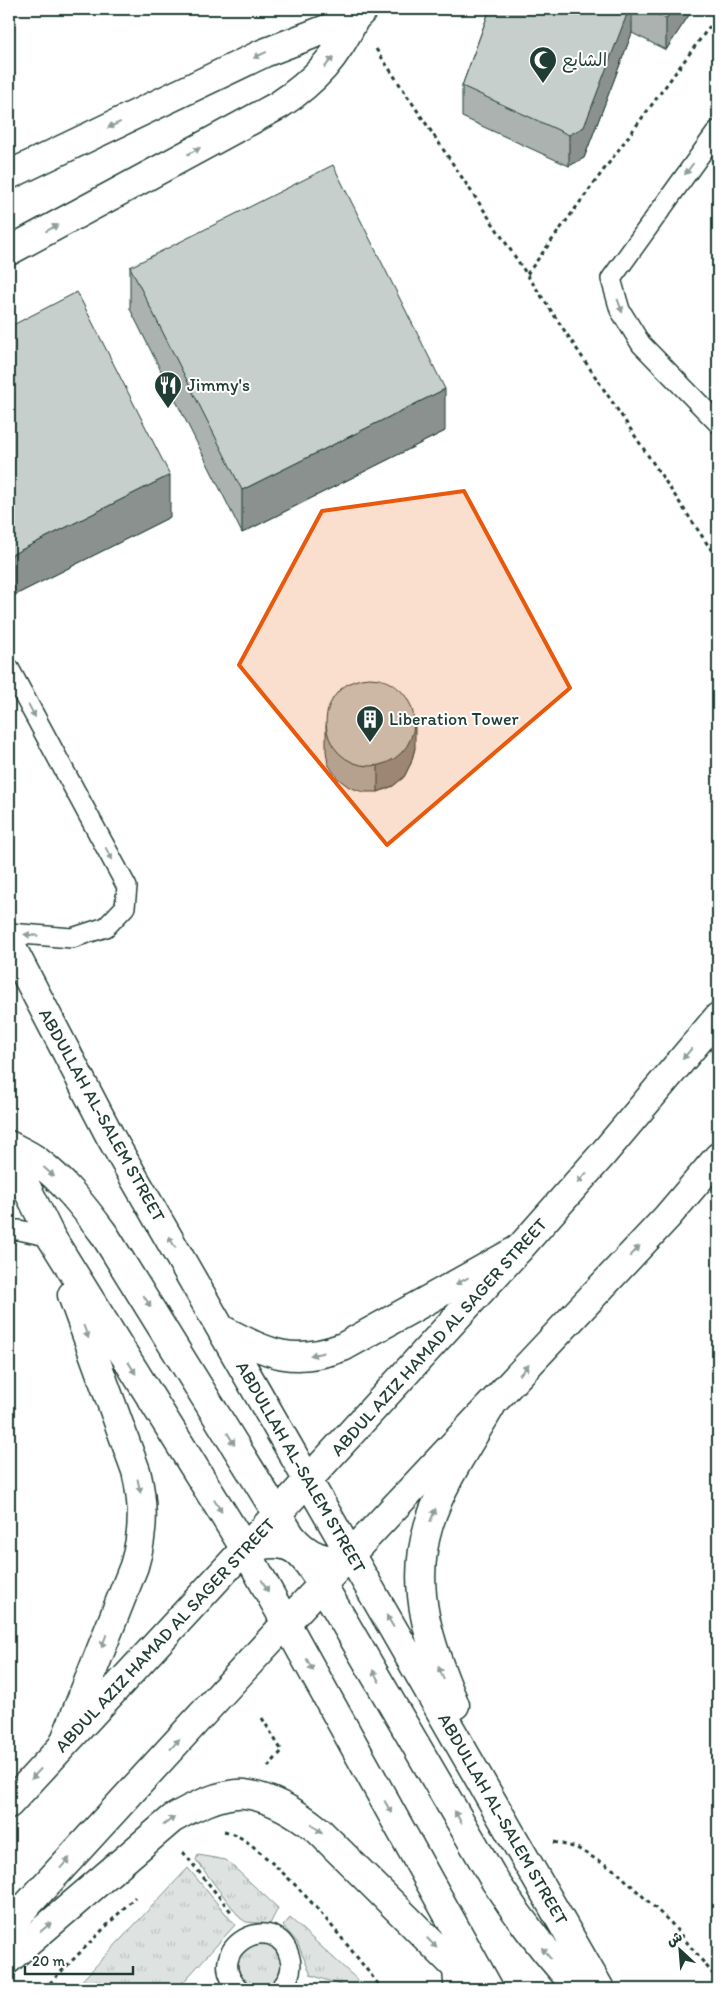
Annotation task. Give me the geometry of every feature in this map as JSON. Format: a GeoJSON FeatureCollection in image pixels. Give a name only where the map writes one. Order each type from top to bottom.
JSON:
{"type":"FeatureCollection","features":[{"type":"Feature","properties":{"kind":"main road"},"geometry":{"type":"LineString","coordinates":[[9,174],[264,53],[360,13]]}},
{"type":"Feature","properties":{"kind":"main road"},"geometry":{"type":"LineString","coordinates":[[9,252],[279,105],[294,95],[320,73],[336,54],[360,13]]}},
{"type":"Feature","properties":{"kind":"main road","name":"ABDULLAH AL-SALEM STREET"},"geometry":{"type":"LineString","coordinates":[[9,942],[110,1136],[600,1989]]}},
{"type":"Feature","properties":{"kind":"main road"},"geometry":{"type":"LineString","coordinates":[[9,967],[110,1136]]}},
{"type":"Feature","properties":{"kind":"main road","name":"ABDUL AZIZ HAMAD AL SAGER STREET"},"geometry":{"type":"LineString","coordinates":[[9,1804],[520,1249],[602,1155],[718,1016]]}},
{"type":"Feature","properties":{"kind":"main road"},"geometry":{"type":"LineString","coordinates":[[9,1145],[35,1160],[58,1180],[83,1206],[104,1234],[277,1514],[297,1543],[314,1556],[331,1560],[351,1554]]}},
{"type":"Feature","properties":{"kind":"main road"},"geometry":{"type":"LineString","coordinates":[[9,1152],[51,1237],[245,1549],[489,1989]]}},
{"type":"Feature","properties":{"kind":"main road"},"geometry":{"type":"LineString","coordinates":[[9,1925],[322,1584],[667,1217],[718,1157]]}},
{"type":"Feature","properties":{"kind":"main road"},"geometry":{"type":"LineString","coordinates":[[51,1237],[133,1462],[143,1508],[141,1540],[134,1566],[64,1743]]}},
{"type":"Feature","properties":{"kind":"main road"},"geometry":{"type":"LineString","coordinates":[[223,1330],[256,1347],[283,1356],[319,1355],[343,1347],[520,1249]]}},
{"type":"Feature","properties":{"kind":"main road"},"geometry":{"type":"LineString","coordinates":[[491,1406],[442,1492],[429,1524],[422,1564],[421,1592],[424,1615],[434,1655],[510,1830]]}},
{"type":"Feature","properties":{"kind":"main road"},"geometry":{"type":"LineString","coordinates":[[245,1549],[277,1543],[291,1547],[307,1561],[495,1881],[538,1943],[579,1989]]}},
{"type":"Feature","properties":{"kind":"main road"},"geometry":{"type":"LineString","coordinates":[[9,1959],[172,1819],[212,1800],[244,1794],[290,1809],[318,1830],[453,1976],[478,1989]]}},
{"type":"Feature","properties":{"kind":"lane"},"geometry":{"type":"LineString","coordinates":[[718,130],[611,279],[620,310],[641,344],[718,424]]}},
{"type":"Feature","properties":{"kind":"lane"},"geometry":{"type":"LineString","coordinates":[[9,668],[127,887],[125,907],[106,927],[72,938],[9,933]]}},
{"type":"Feature","properties":{"kind":"lane"},"geometry":{"type":"LineString","coordinates":[[9,1230],[19,1230],[51,1237]]}},
{"type":"Feature","properties":{"kind":"lane"},"geometry":{"type":"LineString","coordinates":[[239,1989],[231,1978],[228,1967],[230,1955],[235,1945],[245,1937],[256,1934],[268,1934],[279,1940],[287,1949],[291,1960],[288,1987]]}},
{"type":"Feature","properties":{"kind":"path"},"geometry":{"type":"LineString","coordinates":[[360,13],[527,274],[718,560]]}},
{"type":"Feature","properties":{"kind":"path"},"geometry":{"type":"LineString","coordinates":[[527,274],[718,15]]}},
{"type":"Feature","properties":{"kind":"path"},"geometry":{"type":"LineString","coordinates":[[510,1830],[577,1848],[616,1871],[672,1923],[718,1980]]}},
{"type":"Feature","properties":{"kind":"path"},"geometry":{"type":"LineString","coordinates":[[218,1831],[237,1835],[249,1842],[289,1878],[311,1900],[382,1989]]}},
{"type":"Feature","properties":{"kind":"path"},"geometry":{"type":"LineString","coordinates":[[187,1846],[182,1851],[233,1915]]}},
{"type":"Feature","properties":{"kind":"path"},"geometry":{"type":"LineString","coordinates":[[44,1989],[140,1892]]}},
{"type":"Feature","properties":{"kind":"highlighted area"},"geometry":{"type":"Polygon","coordinates":[[[464,491],[570,688],[387,845],[239,665],[322,511],[464,491]]]}},
{"type":"Feature","properties":{"kind":"green space"},"geometry":{"type":"Polygon","coordinates":[[[198,1855],[226,1860],[278,1908],[270,1924],[246,1922],[240,1918],[196,1860],[198,1855]]]}},
{"type":"Feature","properties":{"kind":"green space"},"geometry":{"type":"Polygon","coordinates":[[[188,1868],[235,1925],[177,1989],[74,1989],[188,1868]]]}},
{"type":"Feature","properties":{"kind":"green space"},"geometry":{"type":"Polygon","coordinates":[[[290,1918],[362,1984],[360,1989],[352,1989],[311,1975],[297,1942],[283,1926],[290,1918]]]}},
{"type":"Feature","properties":{"kind":"green space"},"geometry":{"type":"Polygon","coordinates":[[[264,1943],[276,1949],[281,1956],[281,1974],[276,1981],[269,1986],[256,1987],[244,1981],[239,1974],[238,1961],[244,1949],[251,1944],[264,1943]]]}},
{"type":"Feature","properties":{"kind":"building","name":"الشايع"},"geometry":{"type":"Polygon","coordinates":[[[490,9],[629,9],[584,127],[569,135],[462,86],[490,9]]]}},
{"type":"Feature","properties":{"kind":"building"},"geometry":{"type":"Polygon","coordinates":[[[646,9],[672,9],[666,19],[646,9]]]}},
{"type":"Feature","properties":{"kind":"building"},"geometry":{"type":"Polygon","coordinates":[[[333,165],[445,389],[242,490],[130,267],[333,165]]]}},
{"type":"Feature","properties":{"kind":"building"},"geometry":{"type":"Polygon","coordinates":[[[77,292],[170,475],[9,556],[9,327],[77,292]]]}},
{"type":"Feature","properties":{"kind":"building","name":"Liberation Tower"},"geometry":{"type":"Polygon","coordinates":[[[370,678],[387,681],[401,691],[411,705],[414,722],[411,739],[401,753],[387,763],[370,766],[353,763],[339,753],[329,739],[326,722],[329,705],[339,691],[353,681],[370,678]]]}},
{"type":"Feature","properties":{"kind":"place","name":"الشايع"},"geometry":{"type":"Point","coordinates":[543,84]}},
{"type":"Feature","properties":{"kind":"place","name":"Jimmy's"},"geometry":{"type":"Point","coordinates":[168,409]}},
{"type":"Feature","properties":{"kind":"place","name":"Liberation Tower"},"geometry":{"type":"Point","coordinates":[370,743]}}]}
